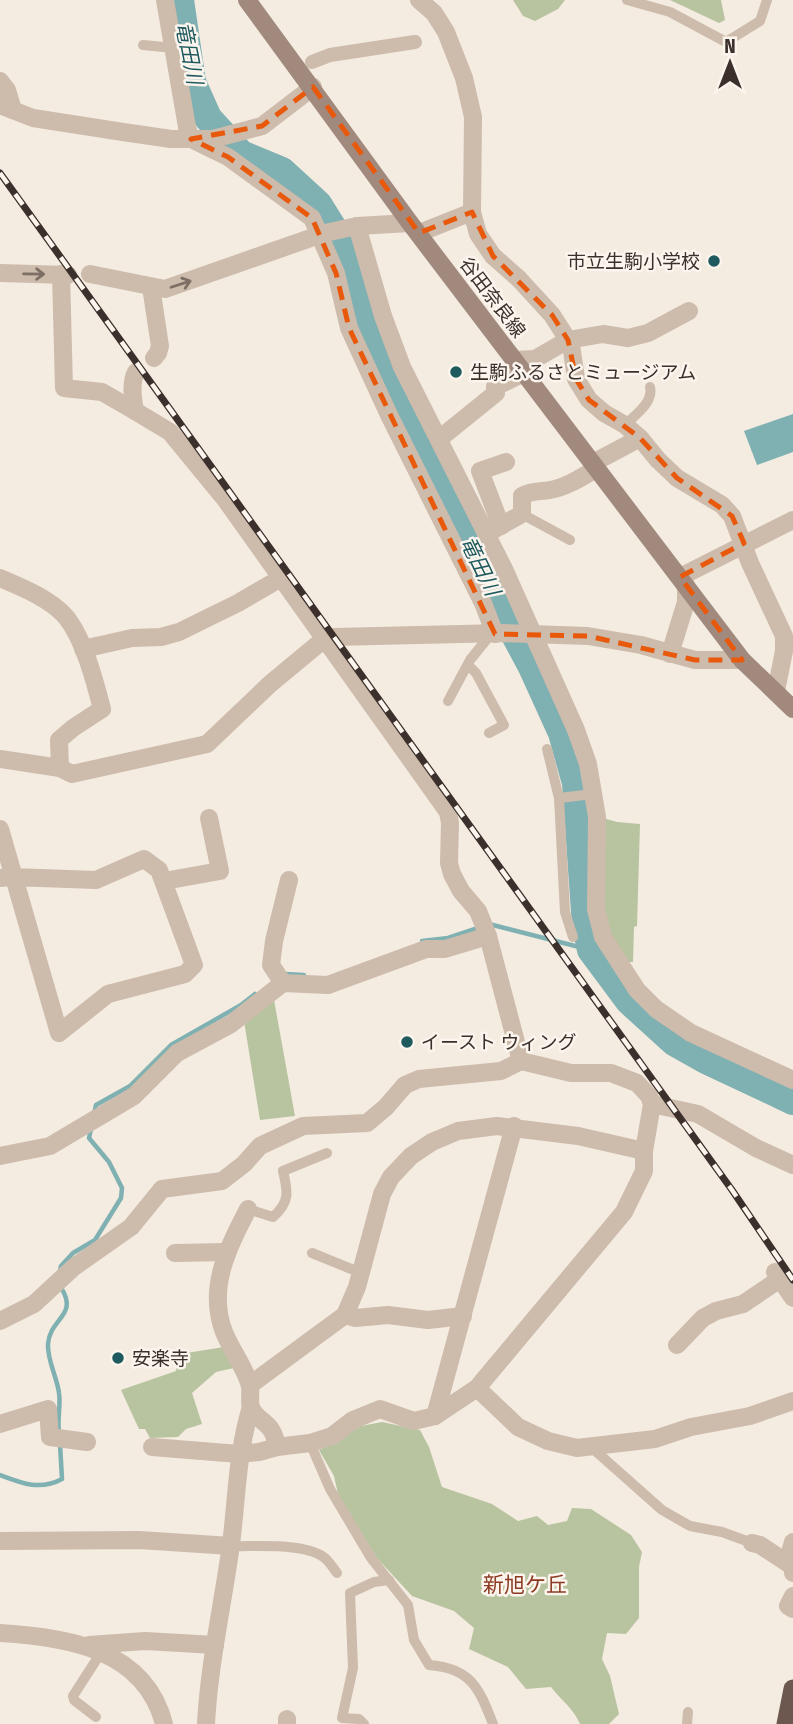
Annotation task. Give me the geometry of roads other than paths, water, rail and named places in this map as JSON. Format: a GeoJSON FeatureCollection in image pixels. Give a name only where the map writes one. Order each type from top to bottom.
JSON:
{"type":"FeatureCollection","features":[{"type":"Feature","properties":{"kind":"highway"},"geometry":{"type":"LineString","coordinates":[[786,1724],[793,1689]]}},
{"type":"Feature","properties":{"kind":"main road","name":"谷田奈良線"},"geometry":{"type":"LineString","coordinates":[[247,0],[414,228],[742,660],[793,709]]}},
{"type":"Feature","properties":{"kind":"street"},"geometry":{"type":"LineString","coordinates":[[165,0],[191,139],[228,157],[274,189],[312,218],[323,234],[349,328],[496,634]]}},
{"type":"Feature","properties":{"kind":"street"},"geometry":{"type":"LineString","coordinates":[[419,0],[433,13],[446,32],[464,78],[473,117],[472,212],[478,234],[493,257],[519,279],[552,315],[568,340],[576,379],[589,400],[640,438],[677,478],[722,505],[732,516],[750,563],[784,636],[785,651],[776,691]]}},
{"type":"Feature","properties":{"kind":"street"},"geometry":{"type":"LineString","coordinates":[[312,62],[330,55],[415,42]]}},
{"type":"Feature","properties":{"kind":"street"},"geometry":{"type":"LineString","coordinates":[[0,81],[7,90],[7,107],[33,118],[170,139],[213,139],[262,125],[313,87]]}},
{"type":"Feature","properties":{"kind":"street"},"geometry":{"type":"LineString","coordinates":[[90,274],[165,289],[323,234],[354,227],[414,228],[472,212]]}},
{"type":"Feature","properties":{"kind":"street"},"geometry":{"type":"LineString","coordinates":[[354,227],[402,367],[439,439],[493,530]]}},
{"type":"Feature","properties":{"kind":"street"},"geometry":{"type":"LineString","coordinates":[[0,274],[64,274],[64,388],[102,392],[170,432],[225,499],[448,812],[452,874],[461,891],[478,911],[488,936],[521,1061]]}},
{"type":"Feature","properties":{"kind":"street"},"geometry":{"type":"LineString","coordinates":[[151,287],[160,346],[154,358]]}},
{"type":"Feature","properties":{"kind":"street"},"geometry":{"type":"LineString","coordinates":[[439,439],[496,393],[495,387],[520,366],[568,340],[603,334],[628,338],[648,333],[689,311]]}},
{"type":"Feature","properties":{"kind":"street"},"geometry":{"type":"LineString","coordinates":[[135,411],[132,397],[133,377],[136,372]]}},
{"type":"Feature","properties":{"kind":"street"},"geometry":{"type":"LineString","coordinates":[[493,530],[522,514],[523,496],[529,492],[570,484],[595,465],[640,438]]}},
{"type":"Feature","properties":{"kind":"street"},"geometry":{"type":"LineString","coordinates":[[506,462],[480,471],[493,530],[530,633],[576,730],[588,764],[597,817],[596,909],[603,937],[637,989],[656,1009],[691,1033],[793,1080]]}},
{"type":"Feature","properties":{"kind":"street"},"geometry":{"type":"LineString","coordinates":[[670,654],[686,602],[683,581],[744,543],[771,533],[793,520]]}},
{"type":"Feature","properties":{"kind":"street"},"geometry":{"type":"LineString","coordinates":[[1,576],[41,598],[67,618],[83,649],[102,709],[59,740],[60,768]]}},
{"type":"Feature","properties":{"kind":"street"},"geometry":{"type":"LineString","coordinates":[[83,649],[132,638],[161,637],[178,632],[281,579]]}},
{"type":"Feature","properties":{"kind":"street"},"geometry":{"type":"LineString","coordinates":[[0,759],[60,768],[72,774],[207,744],[270,684],[334,637],[530,633],[588,636],[695,660],[742,660]]}},
{"type":"Feature","properties":{"kind":"street"},"geometry":{"type":"LineString","coordinates":[[164,881],[220,871],[209,818]]}},
{"type":"Feature","properties":{"kind":"street"},"geometry":{"type":"LineString","coordinates":[[0,829],[6,878],[59,1033],[108,994],[185,974],[194,965],[159,870],[144,859],[96,880],[6,878]]}},
{"type":"Feature","properties":{"kind":"street"},"geometry":{"type":"LineString","coordinates":[[283,983],[271,965],[289,880]]}},
{"type":"Feature","properties":{"kind":"street"},"geometry":{"type":"LineString","coordinates":[[0,1156],[50,1146],[134,1096],[177,1054],[231,1024],[283,983],[328,985],[426,949],[445,948],[488,936]]}},
{"type":"Feature","properties":{"kind":"street"},"geometry":{"type":"LineString","coordinates":[[0,1321],[34,1304],[74,1267],[131,1227],[162,1189],[222,1181],[244,1164],[260,1146],[303,1126],[367,1123],[386,1107],[405,1085],[419,1079],[501,1071],[521,1061],[571,1073],[611,1073],[637,1083],[649,1096],[652,1104],[644,1151],[644,1171],[624,1212],[477,1388],[435,1416],[414,1421],[380,1409],[353,1420],[332,1436],[310,1444],[239,1454],[152,1447]]}},
{"type":"Feature","properties":{"kind":"street"},"geometry":{"type":"LineString","coordinates":[[652,1104],[698,1114],[793,1166]]}},
{"type":"Feature","properties":{"kind":"street"},"geometry":{"type":"LineString","coordinates":[[250,1385],[345,1315],[361,1273],[382,1194],[391,1177],[411,1156],[432,1142],[458,1131],[487,1126],[514,1126],[579,1136],[644,1151]]}},
{"type":"Feature","properties":{"kind":"street"},"geometry":{"type":"LineString","coordinates":[[435,1416],[514,1126]]}},
{"type":"Feature","properties":{"kind":"street"},"geometry":{"type":"LineString","coordinates":[[206,1724],[231,1546],[239,1454],[251,1407],[250,1385],[223,1331],[218,1300],[220,1271],[226,1252],[248,1209]]}},
{"type":"Feature","properties":{"kind":"street"},"geometry":{"type":"LineString","coordinates":[[174,1253],[226,1252]]}},
{"type":"Feature","properties":{"kind":"street"},"geometry":{"type":"LineString","coordinates":[[677,1345],[703,1318],[716,1311],[743,1304],[777,1276],[793,1297]]}},
{"type":"Feature","properties":{"kind":"street"},"geometry":{"type":"LineString","coordinates":[[345,1315],[355,1318],[388,1315],[428,1320],[463,1316]]}},
{"type":"Feature","properties":{"kind":"street"},"geometry":{"type":"LineString","coordinates":[[477,1388],[518,1427],[548,1441],[577,1448],[655,1439],[691,1427],[750,1416],[793,1401]]}},
{"type":"Feature","properties":{"kind":"street"},"geometry":{"type":"LineString","coordinates":[[251,1407],[271,1429],[277,1447]]}},
{"type":"Feature","properties":{"kind":"street"},"geometry":{"type":"LineString","coordinates":[[0,1424],[48,1409],[50,1437],[87,1442]]}},
{"type":"Feature","properties":{"kind":"street"},"geometry":{"type":"LineString","coordinates":[[0,1541],[139,1540],[231,1546]]}},
{"type":"Feature","properties":{"kind":"street"},"geometry":{"type":"LineString","coordinates":[[792,1570],[793,1542]]}},
{"type":"Feature","properties":{"kind":"street"},"geometry":{"type":"LineString","coordinates":[[752,1543],[760,1545],[792,1570]]}},
{"type":"Feature","properties":{"kind":"street"},"geometry":{"type":"LineString","coordinates":[[793,1596],[789,1606],[793,1609]]}},
{"type":"Feature","properties":{"kind":"street"},"geometry":{"type":"LineString","coordinates":[[0,1633],[93,1648],[120,1661],[146,1684],[160,1705],[164,1724]]}},
{"type":"Feature","properties":{"kind":"street"},"geometry":{"type":"LineString","coordinates":[[93,1648],[133,1642],[215,1645]]}},
{"type":"Feature","properties":{"kind":"lane"},"geometry":{"type":"LineString","coordinates":[[627,0],[670,12],[726,42],[760,21],[767,0]]}},
{"type":"Feature","properties":{"kind":"lane"},"geometry":{"type":"LineString","coordinates":[[143,45],[174,48]]}},
{"type":"Feature","properties":{"kind":"lane"},"geometry":{"type":"LineString","coordinates":[[625,425],[650,399],[650,387]]}},
{"type":"Feature","properties":{"kind":"lane"},"geometry":{"type":"LineString","coordinates":[[522,514],[570,540]]}},
{"type":"Feature","properties":{"kind":"lane"},"geometry":{"type":"LineString","coordinates":[[448,701],[468,666],[496,634]]}},
{"type":"Feature","properties":{"kind":"lane"},"geometry":{"type":"LineString","coordinates":[[468,666],[476,673],[504,725],[489,733]]}},
{"type":"Feature","properties":{"kind":"lane"},"geometry":{"type":"LineString","coordinates":[[547,749],[559,799],[565,912],[573,937]]}},
{"type":"Feature","properties":{"kind":"lane"},"geometry":{"type":"LineString","coordinates":[[559,799],[593,794]]}},
{"type":"Feature","properties":{"kind":"lane"},"geometry":{"type":"LineString","coordinates":[[248,1209],[273,1217],[284,1207],[288,1189],[283,1171],[327,1153]]}},
{"type":"Feature","properties":{"kind":"lane"},"geometry":{"type":"LineString","coordinates":[[313,1253],[361,1273]]}},
{"type":"Feature","properties":{"kind":"lane"},"geometry":{"type":"LineString","coordinates":[[310,1444],[330,1489],[371,1558],[408,1605],[414,1640],[429,1665],[447,1666],[472,1681],[484,1700],[493,1724]]}},
{"type":"Feature","properties":{"kind":"lane"},"geometry":{"type":"LineString","coordinates":[[589,1446],[662,1510],[690,1526],[722,1532],[752,1543]]}},
{"type":"Feature","properties":{"kind":"lane"},"geometry":{"type":"LineString","coordinates":[[231,1546],[302,1549],[314,1552],[326,1559],[337,1573]]}},
{"type":"Feature","properties":{"kind":"lane"},"geometry":{"type":"LineString","coordinates":[[364,1724],[359,1720],[342,1718],[353,1668],[350,1593],[374,1582],[389,1580]]}},
{"type":"Feature","properties":{"kind":"lane"},"geometry":{"type":"LineString","coordinates":[[93,1648],[73,1696],[74,1700],[96,1717]]}},
{"type":"Feature","properties":{"kind":"lane"},"geometry":{"type":"LineString","coordinates":[[687,1724],[688,1712]]}},
{"type":"Feature","properties":{"kind":"water"},"geometry":{"type":"Polygon","coordinates":[[[793,414],[793,452],[757,465],[744,431],[793,414]]]}},
{"type":"Feature","properties":{"kind":"waterway","name":"竜田川"},"geometry":{"type":"LineString","coordinates":[[180,0],[192,82],[208,118],[241,154],[282,171],[318,204],[341,241],[367,333],[562,733],[576,783],[586,926],[591,950],[629,1001],[674,1042],[793,1101]]}},
{"type":"Feature","properties":{"kind":"waterway"},"geometry":{"type":"LineString","coordinates":[[489,924],[591,950]]}},
{"type":"Feature","properties":{"kind":"waterway"},"geometry":{"type":"LineString","coordinates":[[422,941],[448,938],[481,927]]}},
{"type":"Feature","properties":{"kind":"waterway"},"geometry":{"type":"LineString","coordinates":[[285,974],[304,975]]}},
{"type":"Feature","properties":{"kind":"waterway"},"geometry":{"type":"LineString","coordinates":[[94,1114],[96,1105],[130,1086],[171,1045],[241,1005],[255,994]]}},
{"type":"Feature","properties":{"kind":"waterway"},"geometry":{"type":"LineString","coordinates":[[60,1271],[61,1266],[73,1253],[95,1240],[121,1198],[122,1188],[109,1162],[89,1138],[91,1129]]}},
{"type":"Feature","properties":{"kind":"waterway"},"geometry":{"type":"LineString","coordinates":[[59,1432],[59,1393],[48,1344],[50,1335],[66,1310],[67,1304],[60,1286]]}},
{"type":"Feature","properties":{"kind":"waterway"},"geometry":{"type":"LineString","coordinates":[[0,1475],[38,1485],[62,1479],[60,1444]]}},
{"type":"Feature","properties":{"kind":"railway"},"geometry":{"type":"LineString","coordinates":[[0,173],[732,1190],[793,1280]]}},
{"type":"Feature","properties":{"kind":"place","name":"市立生駒小学校"},"geometry":{"type":"Point","coordinates":[714,261]}},
{"type":"Feature","properties":{"kind":"place","name":"生駒ふるさとミュージアム"},"geometry":{"type":"Point","coordinates":[456,372]}},
{"type":"Feature","properties":{"kind":"place","name":"イースト ウィング"},"geometry":{"type":"Point","coordinates":[407,1042]}},
{"type":"Feature","properties":{"kind":"place","name":"安楽寺"},"geometry":{"type":"Point","coordinates":[118,1358]}},
{"type":"Feature","properties":{"kind":"district","name":"新旭ケ丘"},"geometry":{"type":"Point","coordinates":[525,1585]}}]}
